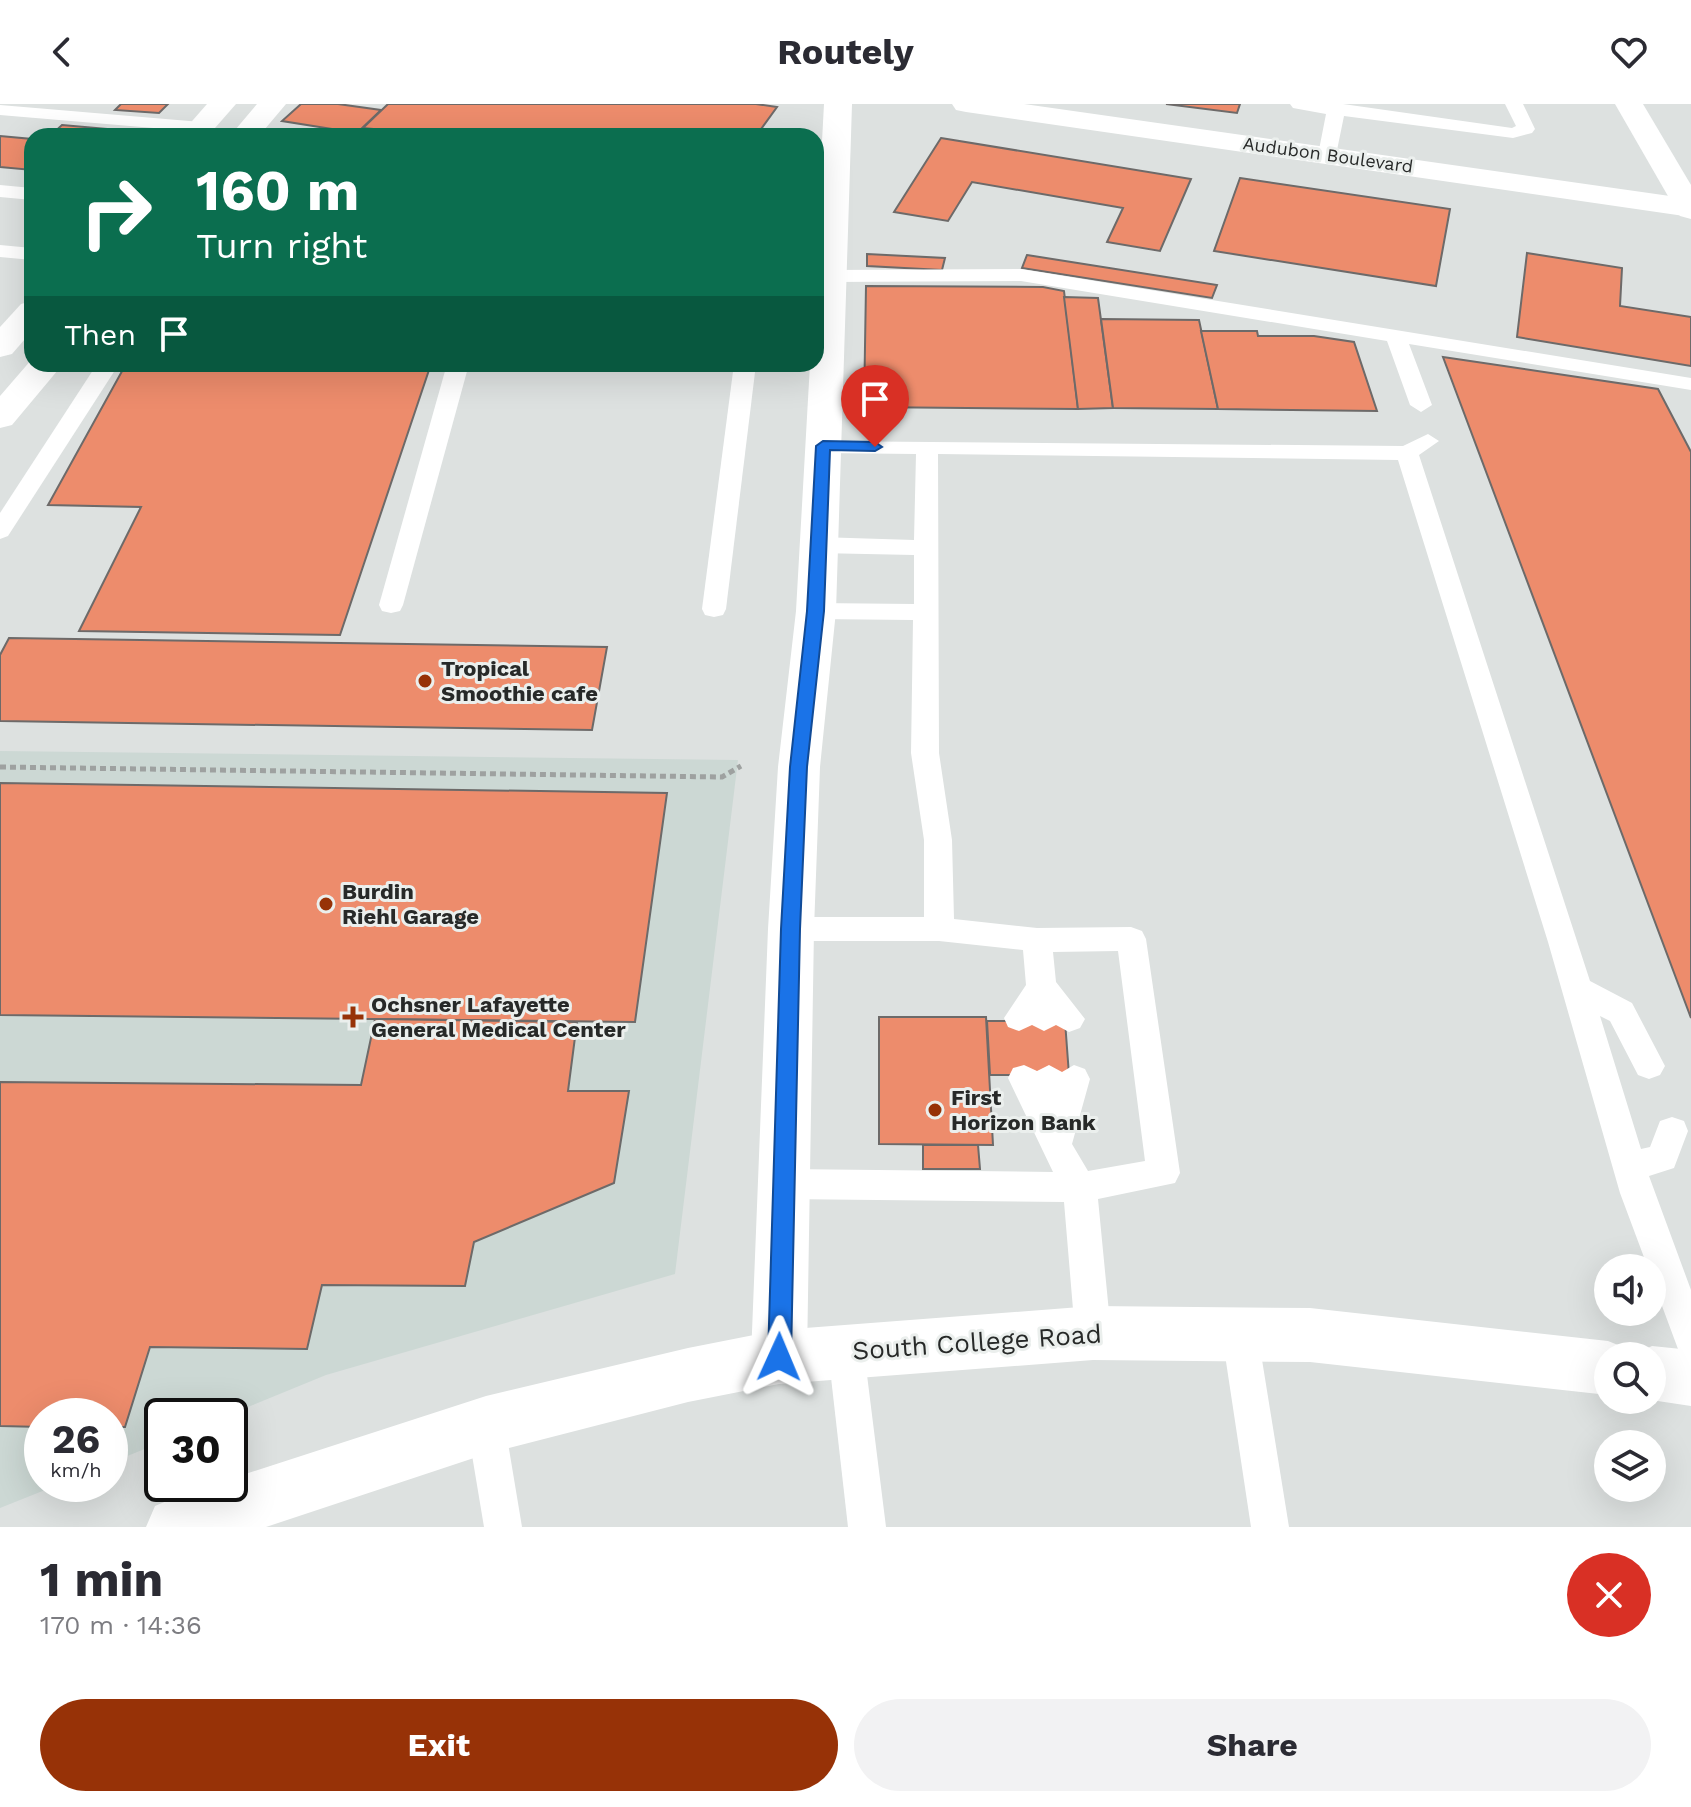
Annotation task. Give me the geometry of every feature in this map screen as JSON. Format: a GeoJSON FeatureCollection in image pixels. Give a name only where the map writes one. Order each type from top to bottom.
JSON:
{"type":"FeatureCollection","features":[{"type":"Feature","properties":{"kind":"street"},"geometry":{"type":"LineString","coordinates":[[201,128],[222,104]]}},
{"type":"Feature","properties":{"kind":"street"},"geometry":{"type":"LineString","coordinates":[[251,128],[272,104]]}},
{"type":"Feature","properties":{"kind":"street"},"geometry":{"type":"LineString","coordinates":[[825,293],[838,104]]}},
{"type":"Feature","properties":{"kind":"street","name":"Audubon Boulevard"},"geometry":{"type":"LineString","coordinates":[[966,104],[1691,208]]}},
{"type":"Feature","properties":{"kind":"street"},"geometry":{"type":"LineString","coordinates":[[1629,104],[1691,208]]}},
{"type":"Feature","properties":{"kind":"street"},"geometry":{"type":"LineString","coordinates":[[0,347],[24,320]]}},
{"type":"Feature","properties":{"kind":"street"},"geometry":{"type":"LineString","coordinates":[[0,418],[39,372]]}},
{"type":"Feature","properties":{"kind":"street"},"geometry":{"type":"LineString","coordinates":[[779,1357],[791,929],[799,767],[816,611],[823,446],[821,372]]}},
{"type":"Feature","properties":{"kind":"street","name":"South College Road"},"geometry":{"type":"LineString","coordinates":[[176,1527],[486,1425],[688,1375],[779,1357],[1093,1333],[1310,1335],[1594,1366]]}},
{"type":"Feature","properties":{"kind":"street"},"geometry":{"type":"LineString","coordinates":[[1666,1375],[1691,1378]]}},
{"type":"Feature","properties":{"kind":"lane"},"geometry":{"type":"LineString","coordinates":[[1299,104],[1513,133],[1526,129],[1514,104]]}},
{"type":"Feature","properties":{"kind":"lane"},"geometry":{"type":"LineString","coordinates":[[1327,155],[1335,107]]}},
{"type":"Feature","properties":{"kind":"lane"},"geometry":{"type":"LineString","coordinates":[[0,110],[70,110],[174,128]]}},
{"type":"Feature","properties":{"kind":"lane"},"geometry":{"type":"LineString","coordinates":[[0,191],[24,193]]}},
{"type":"Feature","properties":{"kind":"lane"},"geometry":{"type":"LineString","coordinates":[[0,251],[24,253]]}},
{"type":"Feature","properties":{"kind":"lane"},"geometry":{"type":"LineString","coordinates":[[825,293],[1021,275],[1691,384]]}},
{"type":"Feature","properties":{"kind":"lane"},"geometry":{"type":"LineString","coordinates":[[1395,335],[1421,405]]}},
{"type":"Feature","properties":{"kind":"lane"},"geometry":{"type":"LineString","coordinates":[[0,531],[103,372]]}},
{"type":"Feature","properties":{"kind":"lane"},"geometry":{"type":"LineString","coordinates":[[391,605],[456,372]]}},
{"type":"Feature","properties":{"kind":"lane"},"geometry":{"type":"LineString","coordinates":[[714,609],[744,372]]}},
{"type":"Feature","properties":{"kind":"lane"},"geometry":{"type":"LineString","coordinates":[[823,446],[1418,447],[1629,1167],[1679,1269],[1691,1337]]}},
{"type":"Feature","properties":{"kind":"lane"},"geometry":{"type":"LineString","coordinates":[[927,447],[925,753],[938,840],[939,929]]}},
{"type":"Feature","properties":{"kind":"lane"},"geometry":{"type":"LineString","coordinates":[[818,545],[926,548]]}},
{"type":"Feature","properties":{"kind":"lane"},"geometry":{"type":"LineString","coordinates":[[816,611],[926,612]]}},
{"type":"Feature","properties":{"kind":"lane"},"geometry":{"type":"LineString","coordinates":[[784,1184],[1080,1187],[1163,1173],[1131,939],[1037,940],[939,929],[791,929]]}},
{"type":"Feature","properties":{"kind":"lane"},"geometry":{"type":"LineString","coordinates":[[1037,940],[1044,1018]]}},
{"type":"Feature","properties":{"kind":"lane"},"geometry":{"type":"LineString","coordinates":[[1577,989],[1621,1012],[1649,1066]]}},
{"type":"Feature","properties":{"kind":"lane"},"geometry":{"type":"LineString","coordinates":[[1055,1146],[1049,1079],[1055,1146],[1080,1187],[1093,1333]]}},
{"type":"Feature","properties":{"kind":"lane"},"geometry":{"type":"LineString","coordinates":[[1629,1167],[1662,1158],[1672,1131]]}},
{"type":"Feature","properties":{"kind":"lane"},"geometry":{"type":"LineString","coordinates":[[1240,1335],[1270,1527]]}},
{"type":"Feature","properties":{"kind":"lane"},"geometry":{"type":"LineString","coordinates":[[846,1351],[867,1527]]}},
{"type":"Feature","properties":{"kind":"lane"},"geometry":{"type":"LineString","coordinates":[[486,1425],[503,1527]]}},
{"type":"Feature","properties":{"kind":"path"},"geometry":{"type":"LineString","coordinates":[[0,767],[722,777],[741,766]]}},
{"type":"Feature","properties":{"kind":"shaded area","name":"Ochsner Lafayette General Medical Center"},"geometry":{"type":"Polygon","coordinates":[[[0,751],[738,760],[675,1274],[326,1375],[248,1407],[248,1398],[144,1398],[144,1449],[128,1456],[128,1398],[24,1398],[24,1498],[0,1508],[0,751]]]}},
{"type":"Feature","properties":{"kind":"building"},"geometry":{"type":"Polygon","coordinates":[[[121,104],[168,104],[159,113],[115,110],[121,104]]]}},
{"type":"Feature","properties":{"kind":"building"},"geometry":{"type":"Polygon","coordinates":[[[301,104],[338,104],[381,110],[362,128],[326,128],[282,121],[301,104]]]}},
{"type":"Feature","properties":{"kind":"building"},"geometry":{"type":"Polygon","coordinates":[[[388,104],[756,104],[777,107],[762,128],[363,128],[388,104]]]}},
{"type":"Feature","properties":{"kind":"building"},"geometry":{"type":"Polygon","coordinates":[[[1166,104],[1240,104],[1237,113],[1166,104]]]}},
{"type":"Feature","properties":{"kind":"building"},"geometry":{"type":"Polygon","coordinates":[[[62,125],[96,128],[59,128],[62,125]]]}},
{"type":"Feature","properties":{"kind":"building"},"geometry":{"type":"Polygon","coordinates":[[[0,136],[24,138],[24,169],[0,167],[0,136]]]}},
{"type":"Feature","properties":{"kind":"building"},"geometry":{"type":"Polygon","coordinates":[[[941,138],[1191,179],[1160,251],[1107,242],[1123,208],[972,182],[948,221],[894,212],[941,138]]]}},
{"type":"Feature","properties":{"kind":"building"},"geometry":{"type":"Polygon","coordinates":[[[1240,178],[1450,209],[1436,286],[1214,251],[1240,178]]]}},
{"type":"Feature","properties":{"kind":"building"},"geometry":{"type":"Polygon","coordinates":[[[1527,253],[1622,268],[1620,306],[1691,317],[1691,366],[1517,337],[1527,253]]]}},
{"type":"Feature","properties":{"kind":"building"},"geometry":{"type":"Polygon","coordinates":[[[867,254],[945,258],[942,270],[867,266],[867,254]]]}},
{"type":"Feature","properties":{"kind":"building"},"geometry":{"type":"Polygon","coordinates":[[[1027,255],[1217,285],[1212,298],[1022,268],[1027,255]]]}},
{"type":"Feature","properties":{"kind":"building"},"geometry":{"type":"Polygon","coordinates":[[[866,286],[1043,287],[1064,291],[1078,409],[864,407],[866,286]]]}},
{"type":"Feature","properties":{"kind":"building"},"geometry":{"type":"Polygon","coordinates":[[[1064,297],[1098,298],[1113,408],[1078,409],[1064,297]]]}},
{"type":"Feature","properties":{"kind":"building"},"geometry":{"type":"Polygon","coordinates":[[[1101,319],[1199,320],[1218,409],[1113,408],[1101,319]]]}},
{"type":"Feature","properties":{"kind":"building"},"geometry":{"type":"Polygon","coordinates":[[[1201,331],[1257,331],[1258,336],[1314,336],[1354,342],[1377,411],[1218,409],[1201,331]]]}},
{"type":"Feature","properties":{"kind":"building"},"geometry":{"type":"Polygon","coordinates":[[[1443,357],[1658,389],[1691,452],[1691,1018],[1443,357]]]}},
{"type":"Feature","properties":{"kind":"building"},"geometry":{"type":"Polygon","coordinates":[[[122,372],[428,372],[340,635],[79,631],[141,507],[48,505],[122,372]]]}},
{"type":"Feature","properties":{"kind":"building"},"geometry":{"type":"Polygon","coordinates":[[[9,638],[607,647],[592,730],[0,721],[0,655],[9,638]]]}},
{"type":"Feature","properties":{"kind":"building","name":"Burdin Riehl Garage"},"geometry":{"type":"Polygon","coordinates":[[[0,783],[667,793],[635,1022],[0,1015],[0,783]]]}},
{"type":"Feature","properties":{"kind":"building","name":"First Horizon Bank"},"geometry":{"type":"Polygon","coordinates":[[[879,1017],[986,1017],[993,1145],[879,1144],[879,1017]]]}},
{"type":"Feature","properties":{"kind":"building"},"geometry":{"type":"Polygon","coordinates":[[[375,1019],[577,1022],[568,1091],[629,1091],[614,1183],[474,1242],[465,1286],[322,1285],[307,1349],[150,1347],[128,1417],[128,1398],[24,1398],[24,1427],[0,1426],[0,1082],[361,1085],[375,1019]]]}},
{"type":"Feature","properties":{"kind":"building"},"geometry":{"type":"Polygon","coordinates":[[[987,1021],[1065,1021],[1069,1075],[990,1075],[987,1021]]]}},
{"type":"Feature","properties":{"kind":"building"},"geometry":{"type":"Polygon","coordinates":[[[923,1145],[978,1145],[980,1169],[923,1169],[923,1145]]]}},
{"type":"Feature","properties":{"kind":"place","name":"Tropical Smoothie cafe"},"geometry":{"type":"Point","coordinates":[425,681]}},
{"type":"Feature","properties":{"kind":"place","name":"Burdin Riehl Garage"},"geometry":{"type":"Point","coordinates":[326,904]}},
{"type":"Feature","properties":{"kind":"place","name":"Ochsner Lafayette General Medical Center"},"geometry":{"type":"Point","coordinates":[353,1017]}},
{"type":"Feature","properties":{"kind":"place","name":"First Horizon Bank"},"geometry":{"type":"Point","coordinates":[935,1110]}},
{"type":"Feature","properties":{"kind":"route"},"geometry":{"type":"LineString","coordinates":[[779,1357],[791,929],[799,767],[816,611],[823,446],[875,447]]}}]}
